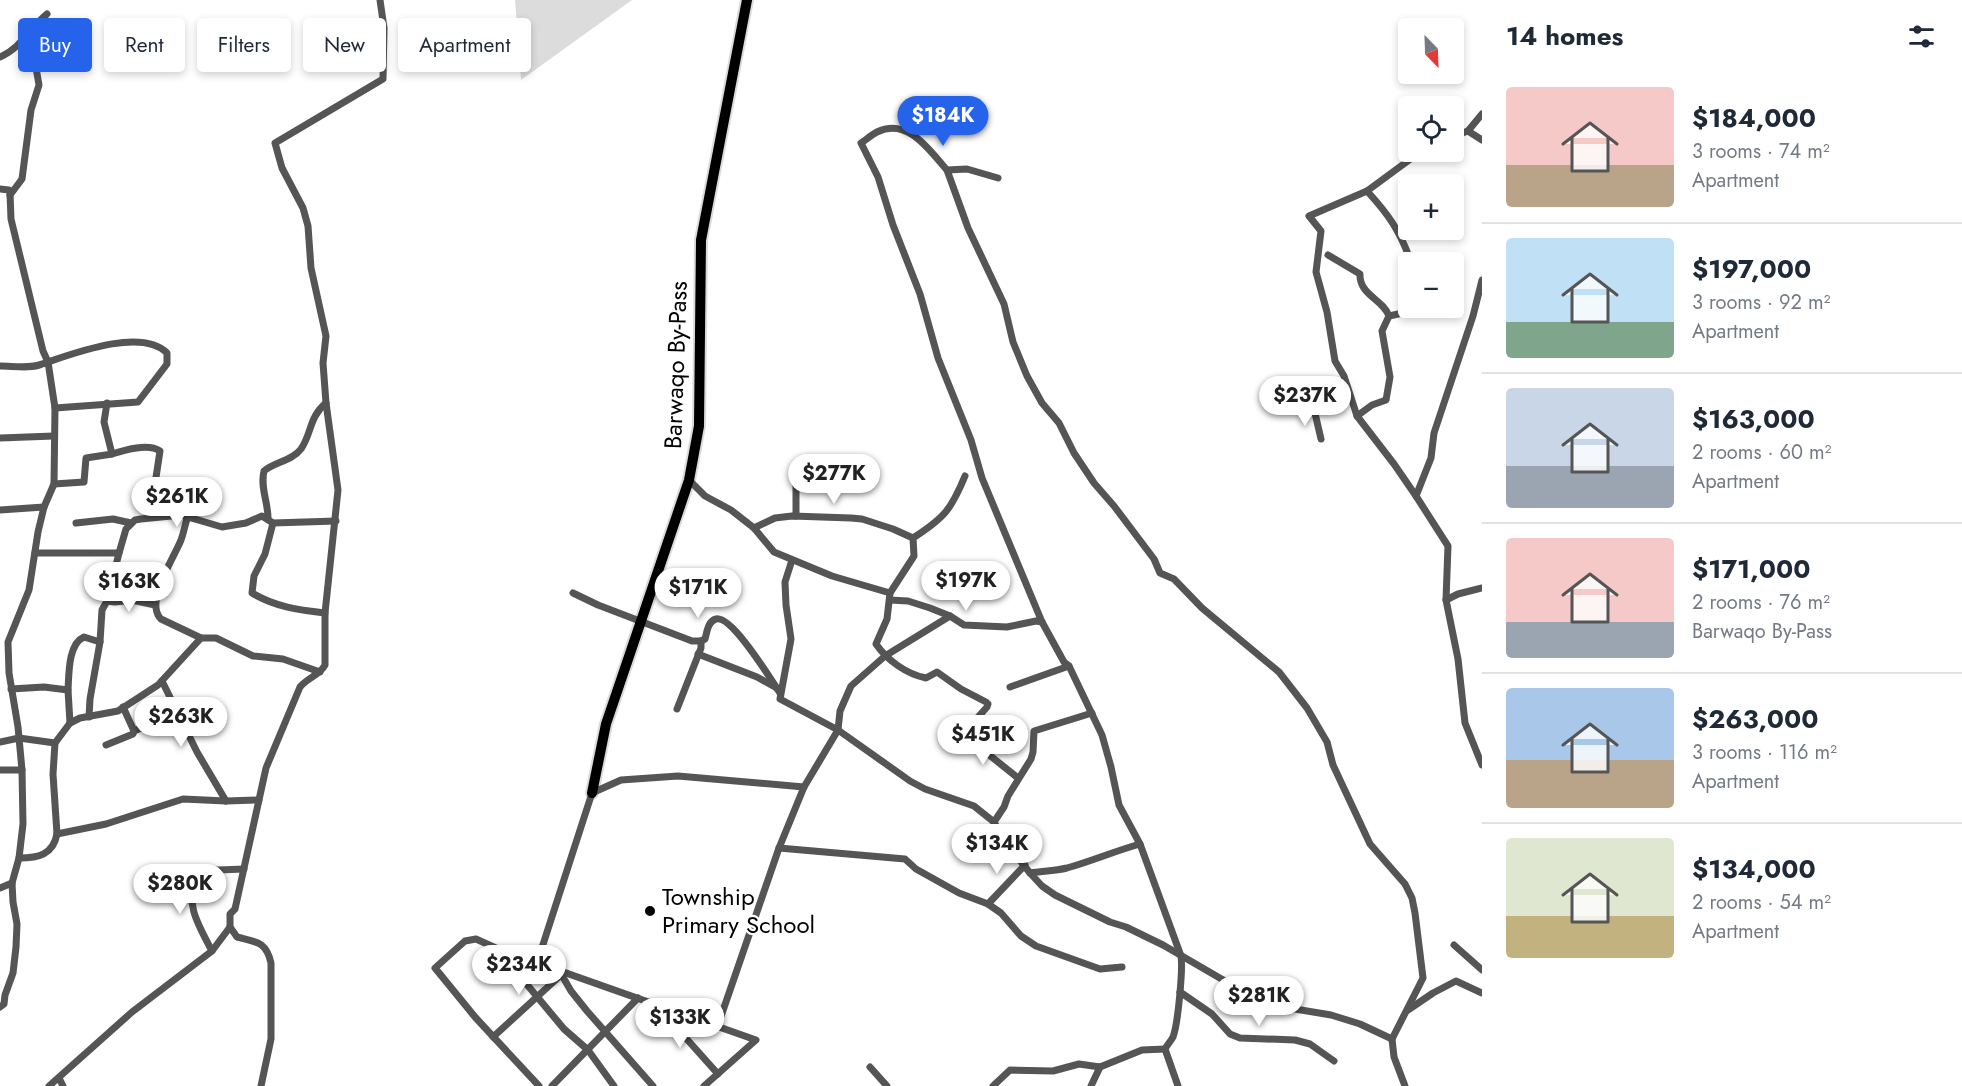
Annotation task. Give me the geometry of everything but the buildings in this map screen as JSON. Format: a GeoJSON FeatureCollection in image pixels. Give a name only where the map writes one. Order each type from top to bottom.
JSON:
{"type":"FeatureCollection","features":[{"type":"Feature","properties":{"kind":"highway","name":"Barwaqo By-Pass"},"geometry":{"type":"LineString","coordinates":[[592,793],[606,724],[689,480],[699,426],[701,240],[747,0]]}},
{"type":"Feature","properties":{"kind":"street"},"geometry":{"type":"LineString","coordinates":[[261,1086],[271,1038],[271,963],[269,953],[261,944],[237,937],[230,927],[230,914],[235,909],[266,768],[294,698],[303,683],[320,672],[325,665],[325,613],[338,490],[326,403],[323,363],[326,336],[311,268],[308,226],[303,208],[282,168],[275,143],[383,79],[384,28],[380,0]]}},
{"type":"Feature","properties":{"kind":"street"},"geometry":{"type":"LineString","coordinates":[[42,18],[47,14]]}},
{"type":"Feature","properties":{"kind":"street"},"geometry":{"type":"LineString","coordinates":[[0,57],[18,46]]}},
{"type":"Feature","properties":{"kind":"street"},"geometry":{"type":"LineString","coordinates":[[10,195],[22,178],[31,110],[39,85],[37,72]]}},
{"type":"Feature","properties":{"kind":"street"},"geometry":{"type":"LineString","coordinates":[[1464,132],[1468,131],[1482,114]]}},
{"type":"Feature","properties":{"kind":"street"},"geometry":{"type":"LineString","coordinates":[[1178,1086],[1165,1049],[1175,1026],[1183,968],[1181,956],[1140,844],[1119,805],[1102,735],[1069,666],[1064,662],[1042,622],[982,478],[970,440],[938,358],[920,294],[893,225],[878,177],[861,143],[877,132],[889,129],[914,134],[947,170],[968,228],[1004,304],[1013,342],[1027,376],[1042,403],[1059,423],[1074,453],[1094,483],[1140,542],[1160,573],[1174,579],[1202,608],[1279,672],[1307,708],[1326,742],[1370,844],[1405,884],[1412,898],[1415,913],[1423,978],[1392,1039],[1394,1057],[1405,1086]]}},
{"type":"Feature","properties":{"kind":"street"},"geometry":{"type":"LineString","coordinates":[[1468,131],[1482,140]]}},
{"type":"Feature","properties":{"kind":"street"},"geometry":{"type":"LineString","coordinates":[[1406,162],[1367,191],[1309,216],[1321,231],[1316,272],[1328,312],[1335,361],[1344,376],[1357,416],[1394,464],[1448,546],[1446,600],[1458,659],[1465,723],[1482,765]]}},
{"type":"Feature","properties":{"kind":"street"},"geometry":{"type":"LineString","coordinates":[[947,170],[968,169],[998,178]]}},
{"type":"Feature","properties":{"kind":"street"},"geometry":{"type":"LineString","coordinates":[[0,189],[9,190],[11,219],[43,351],[48,362],[55,408],[54,484],[44,507],[29,590],[8,642],[4,667],[11,689],[19,738],[23,824],[19,858],[12,883],[17,924],[13,973],[4,1004],[0,1006]]}},
{"type":"Feature","properties":{"kind":"street"},"geometry":{"type":"LineString","coordinates":[[1367,191],[1393,221],[1407,252]]}},
{"type":"Feature","properties":{"kind":"street"},"geometry":{"type":"LineString","coordinates":[[1328,255],[1360,274],[1368,295],[1387,309],[1389,316],[1382,331],[1390,377],[1386,400],[1372,405],[1357,416]]}},
{"type":"Feature","properties":{"kind":"street"},"geometry":{"type":"LineString","coordinates":[[1416,496],[1431,458],[1434,433],[1473,316],[1482,280]]}},
{"type":"Feature","properties":{"kind":"street"},"geometry":{"type":"LineString","coordinates":[[1389,316],[1398,314]]}},
{"type":"Feature","properties":{"kind":"street"},"geometry":{"type":"LineString","coordinates":[[0,366],[41,365],[89,348],[134,341],[160,346],[167,353],[167,364],[138,402],[55,408]]}},
{"type":"Feature","properties":{"kind":"street"},"geometry":{"type":"LineString","coordinates":[[1321,439],[1314,409],[1348,392]]}},
{"type":"Feature","properties":{"kind":"street"},"geometry":{"type":"LineString","coordinates":[[107,403],[104,422],[112,454]]}},
{"type":"Feature","properties":{"kind":"street"},"geometry":{"type":"LineString","coordinates":[[325,613],[285,608],[266,602],[252,593],[254,576],[268,547],[270,521],[262,483],[264,471],[301,449],[316,411],[326,403]]}},
{"type":"Feature","properties":{"kind":"street"},"geometry":{"type":"LineString","coordinates":[[0,438],[54,436]]}},
{"type":"Feature","properties":{"kind":"street"},"geometry":{"type":"LineString","coordinates":[[54,484],[84,482],[86,458],[139,448],[156,448],[160,451],[150,517]]}},
{"type":"Feature","properties":{"kind":"street"},"geometry":{"type":"LineString","coordinates":[[796,469],[796,516]]}},
{"type":"Feature","properties":{"kind":"street"},"geometry":{"type":"LineString","coordinates":[[913,538],[930,527],[949,509],[965,476]]}},
{"type":"Feature","properties":{"kind":"street"},"geometry":{"type":"LineString","coordinates":[[689,480],[705,496],[731,510],[754,528],[774,552],[792,560],[950,616],[964,626],[1007,627],[1036,621],[1042,622]]}},
{"type":"Feature","properties":{"kind":"street"},"geometry":{"type":"LineString","coordinates":[[0,510],[44,507]]}},
{"type":"Feature","properties":{"kind":"street"},"geometry":{"type":"LineString","coordinates":[[76,523],[113,519],[131,523],[150,517],[188,516],[222,527],[246,524],[262,516],[270,521],[336,520]]}},
{"type":"Feature","properties":{"kind":"street"},"geometry":{"type":"LineString","coordinates":[[188,516],[181,540],[166,570],[155,604],[157,614],[161,619],[201,638],[216,638],[253,656],[283,660],[320,672]]}},
{"type":"Feature","properties":{"kind":"street"},"geometry":{"type":"LineString","coordinates":[[754,528],[775,518],[796,516],[862,519],[893,528],[913,538]]}},
{"type":"Feature","properties":{"kind":"street"},"geometry":{"type":"LineString","coordinates":[[89,717],[100,642],[102,610],[107,601],[126,529],[131,523]]}},
{"type":"Feature","properties":{"kind":"street"},"geometry":{"type":"LineString","coordinates":[[913,538],[914,556],[890,596],[884,627],[876,644],[885,656],[917,676],[926,678],[938,672],[986,702],[987,707],[963,734],[1018,777]]}},
{"type":"Feature","properties":{"kind":"street"},"geometry":{"type":"LineString","coordinates":[[35,553],[119,553]]}},
{"type":"Feature","properties":{"kind":"street"},"geometry":{"type":"LineString","coordinates":[[792,560],[785,582],[791,639],[779,691],[780,699],[838,730],[910,782],[974,806],[994,822],[1030,873],[1042,886],[1055,895],[1110,922],[1143,935],[1237,988],[1289,1008],[1331,1015],[1360,1024],[1392,1039]]}},
{"type":"Feature","properties":{"kind":"street"},"geometry":{"type":"LineString","coordinates":[[1446,600],[1458,594],[1482,588]]}},
{"type":"Feature","properties":{"kind":"street"},"geometry":{"type":"LineString","coordinates":[[573,593],[692,641],[705,639],[713,620],[719,618],[726,621],[740,635],[779,691]]}},
{"type":"Feature","properties":{"kind":"street"},"geometry":{"type":"LineString","coordinates":[[107,601],[132,600],[155,604]]}},
{"type":"Feature","properties":{"kind":"street"},"geometry":{"type":"LineString","coordinates":[[718,1025],[779,848],[804,787],[838,730],[840,711],[851,686],[885,656],[950,616]]}},
{"type":"Feature","properties":{"kind":"street"},"geometry":{"type":"LineString","coordinates":[[70,723],[68,690],[70,661],[79,640],[84,637],[100,642]]}},
{"type":"Feature","properties":{"kind":"street"},"geometry":{"type":"LineString","coordinates":[[19,858],[35,858],[43,855],[54,845],[57,834],[53,774],[55,742],[70,723],[80,718],[114,713],[162,681],[201,638]]}},
{"type":"Feature","properties":{"kind":"street"},"geometry":{"type":"LineString","coordinates":[[677,709],[701,641]]}},
{"type":"Feature","properties":{"kind":"street"},"geometry":{"type":"LineString","coordinates":[[698,654],[757,677],[779,691]]}},
{"type":"Feature","properties":{"kind":"street"},"geometry":{"type":"LineString","coordinates":[[1010,687],[1069,666]]}},
{"type":"Feature","properties":{"kind":"street"},"geometry":{"type":"LineString","coordinates":[[162,681],[197,752],[226,801]]}},
{"type":"Feature","properties":{"kind":"street"},"geometry":{"type":"LineString","coordinates":[[11,689],[44,687],[68,690]]}},
{"type":"Feature","properties":{"kind":"street"},"geometry":{"type":"LineString","coordinates":[[123,707],[134,731]]}},
{"type":"Feature","properties":{"kind":"street"},"geometry":{"type":"LineString","coordinates":[[106,745],[178,712]]}},
{"type":"Feature","properties":{"kind":"street"},"geometry":{"type":"LineString","coordinates":[[182,720],[201,712]]}},
{"type":"Feature","properties":{"kind":"street"},"geometry":{"type":"LineString","coordinates":[[994,822],[1034,752],[1034,731],[1092,713]]}},
{"type":"Feature","properties":{"kind":"street"},"geometry":{"type":"LineString","coordinates":[[0,742],[19,738],[55,742]]}},
{"type":"Feature","properties":{"kind":"street"},"geometry":{"type":"LineString","coordinates":[[0,770],[22,770]]}},
{"type":"Feature","properties":{"kind":"street"},"geometry":{"type":"LineString","coordinates":[[537,963],[592,793],[621,780],[678,776],[804,787]]}},
{"type":"Feature","properties":{"kind":"street"},"geometry":{"type":"LineString","coordinates":[[57,834],[106,824],[183,799],[259,800]]}},
{"type":"Feature","properties":{"kind":"street"},"geometry":{"type":"LineString","coordinates":[[1030,873],[1052,872],[1069,868],[1116,850],[1140,844]]}},
{"type":"Feature","properties":{"kind":"street"},"geometry":{"type":"LineString","coordinates":[[779,848],[905,859],[916,869],[959,893],[988,904],[1001,913],[1021,936],[1036,946],[1100,969],[1122,967]]}},
{"type":"Feature","properties":{"kind":"street"},"geometry":{"type":"LineString","coordinates":[[988,904],[1025,865]]}},
{"type":"Feature","properties":{"kind":"street"},"geometry":{"type":"LineString","coordinates":[[212,951],[192,914],[190,894],[193,871],[244,869]]}},
{"type":"Feature","properties":{"kind":"street"},"geometry":{"type":"LineString","coordinates":[[0,888],[12,883]]}},
{"type":"Feature","properties":{"kind":"street"},"geometry":{"type":"LineString","coordinates":[[49,1086],[132,1012],[212,951],[230,927]]}},
{"type":"Feature","properties":{"kind":"street"},"geometry":{"type":"LineString","coordinates":[[539,1086],[493,1037],[435,968],[455,948],[476,939],[560,972],[756,1040],[704,1086]]}},
{"type":"Feature","properties":{"kind":"street"},"geometry":{"type":"LineString","coordinates":[[1454,945],[1482,970]]}},
{"type":"Feature","properties":{"kind":"street"},"geometry":{"type":"LineString","coordinates":[[509,952],[519,975],[564,1029],[588,1050],[614,1086]]}},
{"type":"Feature","properties":{"kind":"street"},"geometry":{"type":"LineString","coordinates":[[493,1037],[560,972]]}},
{"type":"Feature","properties":{"kind":"street"},"geometry":{"type":"LineString","coordinates":[[560,972],[571,991],[653,1086]]}},
{"type":"Feature","properties":{"kind":"street"},"geometry":{"type":"LineString","coordinates":[[1406,1011],[1456,981],[1482,993]]}},
{"type":"Feature","properties":{"kind":"street"},"geometry":{"type":"LineString","coordinates":[[1180,992],[1212,1014],[1230,1034],[1240,1038],[1294,1040],[1310,1044],[1334,1061]]}},
{"type":"Feature","properties":{"kind":"street"},"geometry":{"type":"LineString","coordinates":[[552,1086],[638,998]]}},
{"type":"Feature","properties":{"kind":"street"},"geometry":{"type":"LineString","coordinates":[[665,1009],[676,1027],[718,1074]]}},
{"type":"Feature","properties":{"kind":"street"},"geometry":{"type":"LineString","coordinates":[[993,1086],[1010,1070],[1053,1071],[1079,1064],[1100,1067],[1142,1050],[1165,1049]]}},
{"type":"Feature","properties":{"kind":"street"},"geometry":{"type":"LineString","coordinates":[[870,1067],[887,1086]]}},
{"type":"Feature","properties":{"kind":"street"},"geometry":{"type":"LineString","coordinates":[[1091,1086],[1100,1067]]}},
{"type":"Feature","properties":{"kind":"street"},"geometry":{"type":"LineString","coordinates":[[58,1078],[63,1086]]}},
{"type":"Feature","properties":{"kind":"shaded area"},"geometry":{"type":"Polygon","coordinates":[[[515,0],[632,0],[521,80],[520,72],[531,72],[531,18],[516,18],[515,0]]]}},
{"type":"Feature","properties":{"kind":"place","name":"Township Primary School"},"geometry":{"type":"Point","coordinates":[650,911]}}]}
